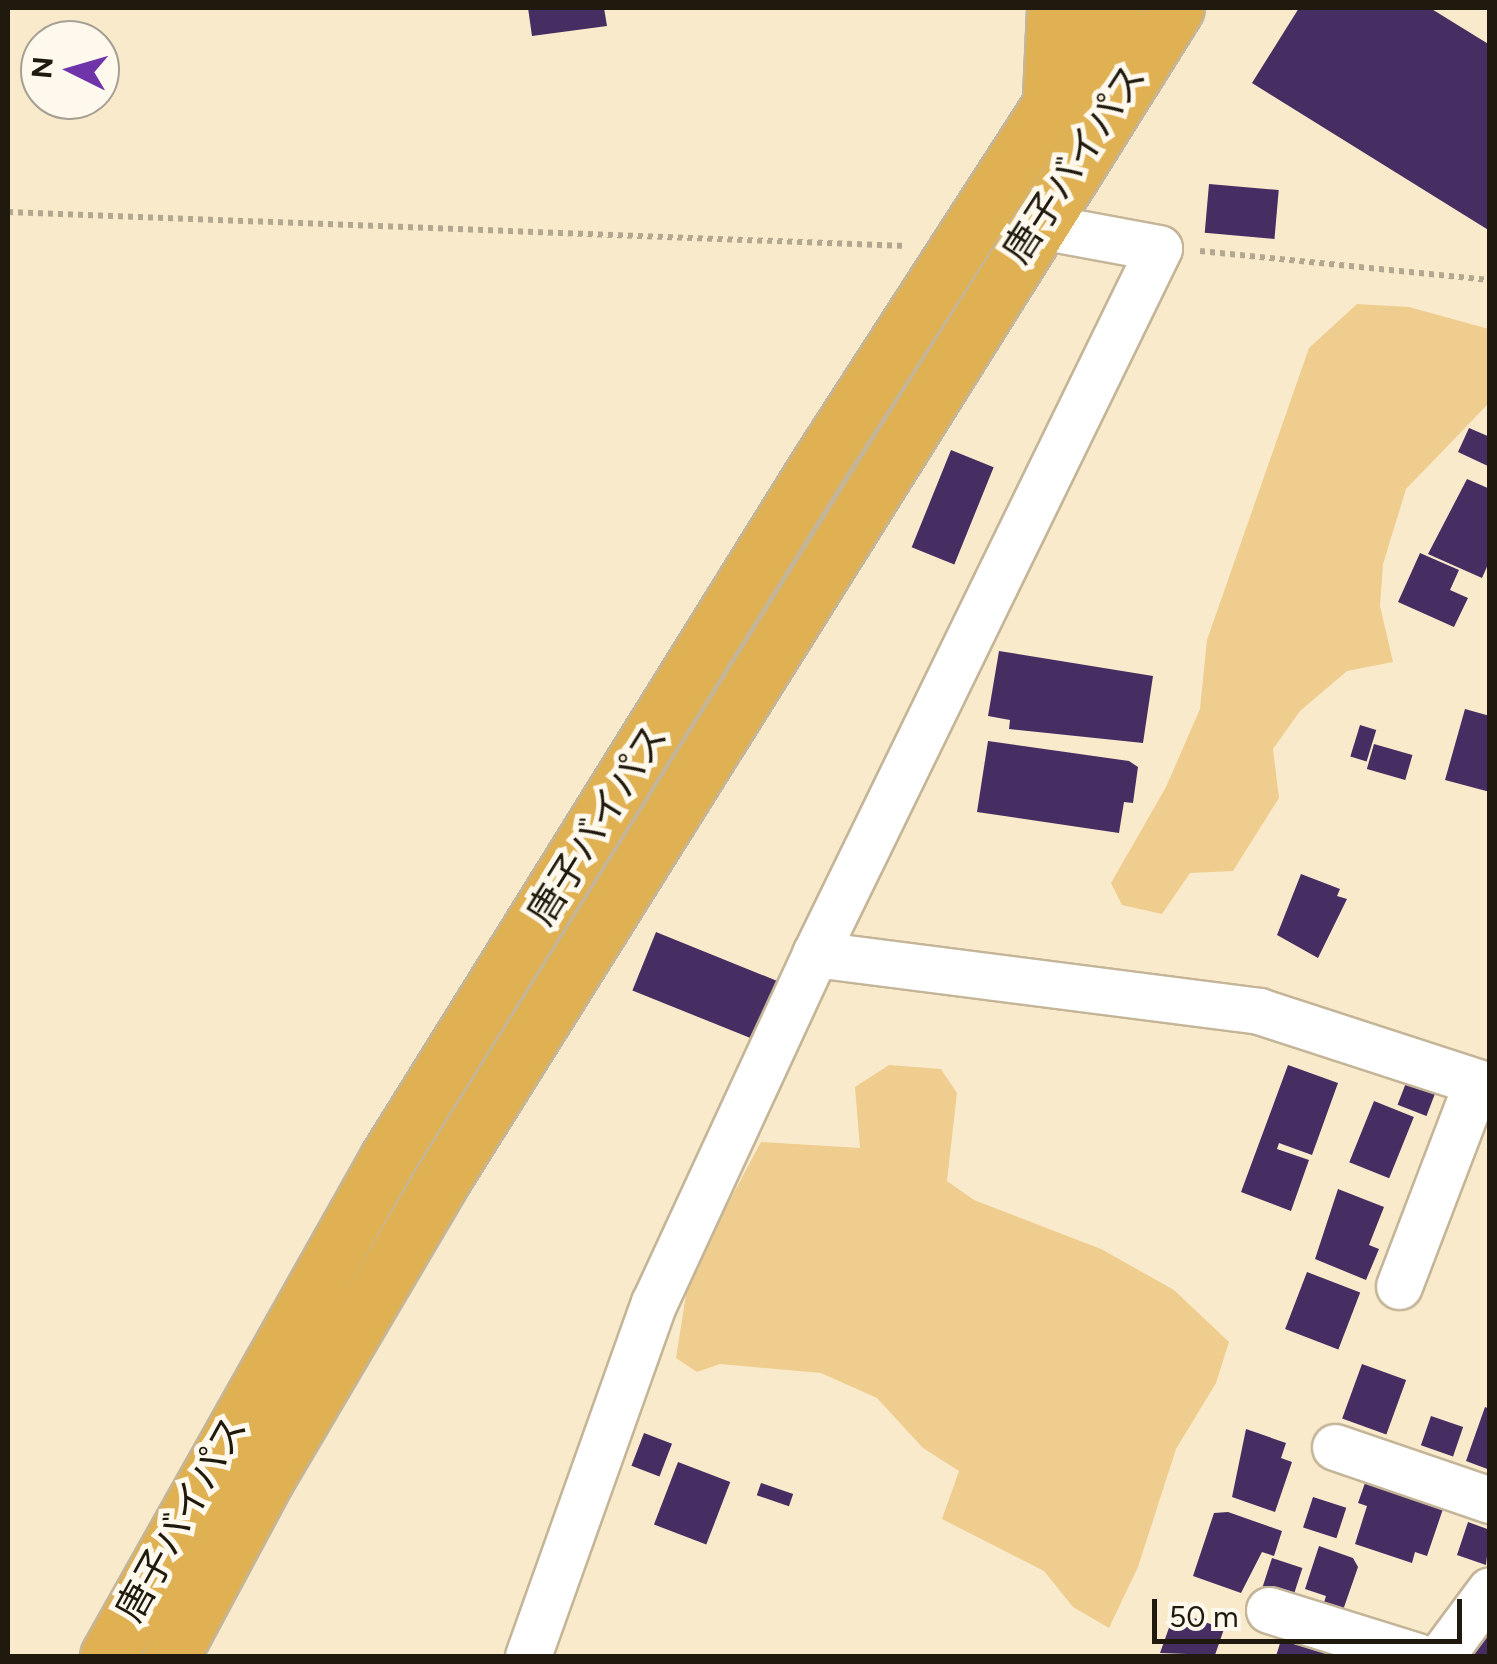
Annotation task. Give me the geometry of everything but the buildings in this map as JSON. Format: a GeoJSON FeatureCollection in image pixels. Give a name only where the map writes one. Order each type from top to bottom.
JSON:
{"type":"FeatureCollection","features":[{"type":"Feature","properties":{"kind":"highway"},"geometry":{"type":"LineString","coordinates":[[1050,106],[1056,8]]}},
{"type":"Feature","properties":{"kind":"highway","name":"唐子バイパス"},"geometry":{"type":"LineString","coordinates":[[108,1656],[388,1158],[958,248],[1114,8]]}},
{"type":"Feature","properties":{"kind":"highway","name":"唐子バイパス"},"geometry":{"type":"LineString","coordinates":[[171,1656],[266,1477],[440,1183],[1035,225],[1176,8]]}},
{"type":"Feature","properties":{"kind":"street"},"geometry":{"type":"LineString","coordinates":[[535,1654],[654,1303],[815,954],[1159,248],[1035,225]]}},
{"type":"Feature","properties":{"kind":"street"},"geometry":{"type":"LineString","coordinates":[[815,954],[1259,1011],[1483,1084],[1399,1286]]}},
{"type":"Feature","properties":{"kind":"street"},"geometry":{"type":"LineString","coordinates":[[1335,1447],[1490,1500]]}},
{"type":"Feature","properties":{"kind":"street"},"geometry":{"type":"LineString","coordinates":[[1441,1656],[1490,1590]]}},
{"type":"Feature","properties":{"kind":"street"},"geometry":{"type":"LineString","coordinates":[[1269,1610],[1417,1656]]}},
{"type":"Feature","properties":{"kind":"path"},"geometry":{"type":"LineString","coordinates":[[8,212],[958,248]]}},
{"type":"Feature","properties":{"kind":"path"},"geometry":{"type":"LineString","coordinates":[[1159,248],[1490,280]]}},
{"type":"Feature","properties":{"kind":"shaded area"},"geometry":{"type":"Polygon","coordinates":[[[1357,304],[1409,307],[1489,329],[1489,403],[1406,489],[1383,564],[1380,606],[1393,662],[1347,671],[1300,711],[1273,749],[1279,798],[1233,871],[1190,873],[1162,914],[1122,905],[1111,883],[1166,787],[1200,709],[1207,640],[1309,348],[1357,304]]]}},
{"type":"Feature","properties":{"kind":"shaded area"},"geometry":{"type":"Polygon","coordinates":[[[889,1065],[941,1069],[957,1093],[947,1181],[974,1200],[1101,1249],[1174,1290],[1229,1342],[1216,1383],[1176,1449],[1138,1567],[1109,1628],[1073,1607],[1044,1571],[942,1519],[959,1471],[923,1448],[877,1398],[821,1373],[720,1364],[697,1372],[676,1358],[689,1276],[761,1142],[860,1148],[855,1087],[889,1065]]]}}]}
